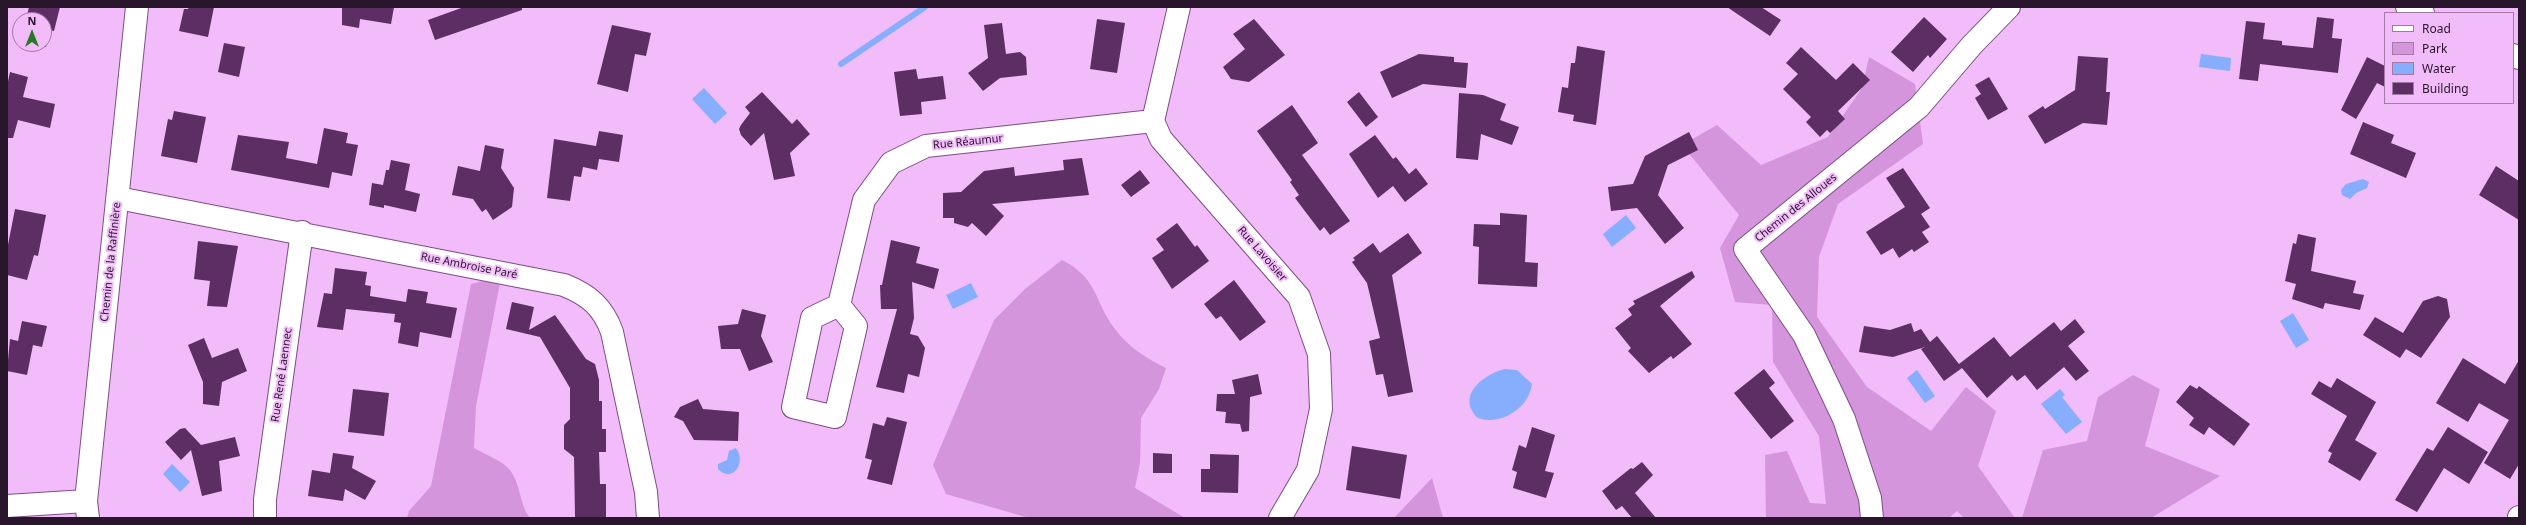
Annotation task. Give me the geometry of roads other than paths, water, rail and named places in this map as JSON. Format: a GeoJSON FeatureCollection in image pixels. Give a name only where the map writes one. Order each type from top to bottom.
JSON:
{"type":"FeatureCollection","features":[{"type":"Feature","properties":{"kind":"street","name":"Chemin de la Raffinière"},"geometry":{"type":"LineString","coordinates":[[87,510],[137,7]]}},
{"type":"Feature","properties":{"kind":"street"},"geometry":{"type":"LineString","coordinates":[[1153,121],[1179,7]]}},
{"type":"Feature","properties":{"kind":"street","name":"Chemin des Alloues"},"geometry":{"type":"LineString","coordinates":[[1872,518],[1870,498],[1844,419],[1804,335],[1745,249],[1919,107],[1972,45],[2010,7]]}},
{"type":"Feature","properties":{"kind":"street"},"geometry":{"type":"LineString","coordinates":[[2407,7],[2420,12]]}},
{"type":"Feature","properties":{"kind":"street","name":"Rue Réaumur"},"geometry":{"type":"LineString","coordinates":[[839,305],[864,200],[891,163],[926,146],[1153,121]]}},
{"type":"Feature","properties":{"kind":"street","name":"Rue Lavoisier"},"geometry":{"type":"LineString","coordinates":[[1153,121],[1161,139],[1299,297],[1319,354],[1321,409],[1308,470],[1280,518]]}},
{"type":"Feature","properties":{"kind":"street","name":"Rue Ambroise Paré"},"geometry":{"type":"LineString","coordinates":[[118,198],[302,232],[564,285],[582,292],[597,304],[606,316],[612,332],[646,492],[648,518]]}},
{"type":"Feature","properties":{"kind":"street","name":"Rue René Laennec"},"geometry":{"type":"LineString","coordinates":[[265,518],[265,499],[302,232]]}},
{"type":"Feature","properties":{"kind":"street"},"geometry":{"type":"LineString","coordinates":[[839,305],[856,326],[835,417],[794,407],[812,318],[839,305]]}},
{"type":"Feature","properties":{"kind":"street"},"geometry":{"type":"LineString","coordinates":[[7,506],[87,510]]}},
{"type":"Feature","properties":{"kind":"water"},"geometry":{"type":"Polygon","coordinates":[[[2201,54],[2231,58],[2230,71],[2199,67],[2201,54]]]}},
{"type":"Feature","properties":{"kind":"water"},"geometry":{"type":"Polygon","coordinates":[[[704,88],[727,113],[715,124],[692,99],[704,88]]]}},
{"type":"Feature","properties":{"kind":"water"},"geometry":{"type":"Polygon","coordinates":[[[2363,179],[2369,182],[2367,188],[2356,193],[2350,199],[2342,195],[2341,190],[2346,184],[2363,179]]]}},
{"type":"Feature","properties":{"kind":"water"},"geometry":{"type":"Polygon","coordinates":[[[1626,215],[1636,228],[1612,247],[1603,234],[1626,215]]]}},
{"type":"Feature","properties":{"kind":"water"},"geometry":{"type":"Polygon","coordinates":[[[971,283],[978,297],[953,309],[946,295],[971,283]]]}},
{"type":"Feature","properties":{"kind":"water"},"geometry":{"type":"Polygon","coordinates":[[[2293,313],[2309,340],[2296,348],[2280,321],[2293,313]]]}},
{"type":"Feature","properties":{"kind":"water"},"geometry":{"type":"Polygon","coordinates":[[[1505,369],[1517,370],[1532,384],[1526,401],[1512,413],[1504,417],[1487,420],[1478,418],[1472,410],[1470,402],[1471,394],[1481,381],[1505,369]]]}},
{"type":"Feature","properties":{"kind":"water"},"geometry":{"type":"Polygon","coordinates":[[[1917,370],[1935,396],[1925,403],[1907,378],[1917,370]]]}},
{"type":"Feature","properties":{"kind":"water"},"geometry":{"type":"Polygon","coordinates":[[[2060,389],[2065,395],[2062,397],[2082,422],[2066,434],[2041,404],[2060,389]]]}},
{"type":"Feature","properties":{"kind":"water"},"geometry":{"type":"Polygon","coordinates":[[[736,448],[739,454],[739,465],[733,473],[723,473],[718,469],[718,464],[727,460],[729,451],[736,448]]]}},
{"type":"Feature","properties":{"kind":"water"},"geometry":{"type":"Polygon","coordinates":[[[172,464],[190,482],[180,492],[163,474],[172,464]]]}},
{"type":"Feature","properties":{"kind":"waterway"},"geometry":{"type":"LineString","coordinates":[[841,64],[925,7]]}}]}
